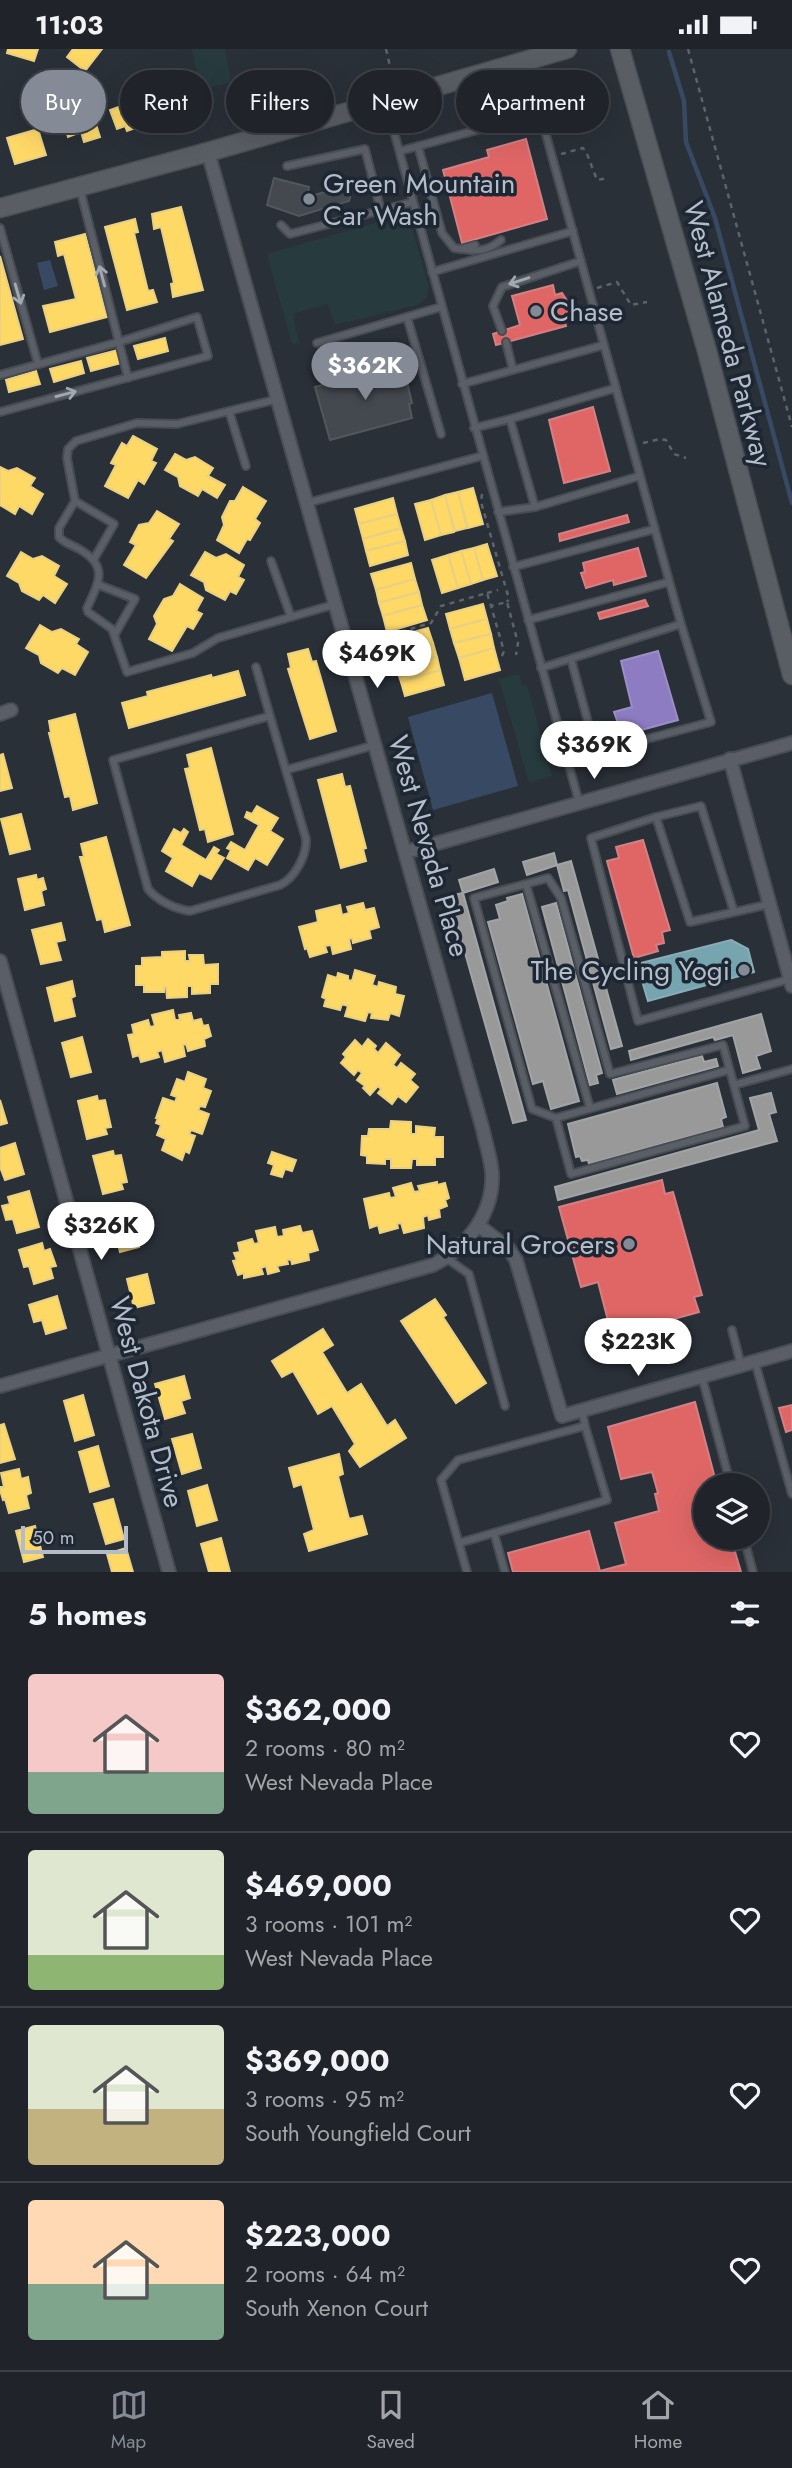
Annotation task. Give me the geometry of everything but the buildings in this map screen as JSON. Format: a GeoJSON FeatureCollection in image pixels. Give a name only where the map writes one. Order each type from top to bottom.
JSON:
{"type":"FeatureCollection","features":[{"type":"Feature","properties":{"kind":"main road"},"geometry":{"type":"LineString","coordinates":[[442,85],[567,49]]}},
{"type":"Feature","properties":{"kind":"main road","name":"West Alameda Parkway"},"geometry":{"type":"LineString","coordinates":[[620,49],[707,351],[792,675]]}},
{"type":"Feature","properties":{"kind":"main road"},"geometry":{"type":"LineString","coordinates":[[0,208],[348,112]]}},
{"type":"Feature","properties":{"kind":"street","name":"West Nevada Place"},"geometry":{"type":"LineString","coordinates":[[208,152],[406,852],[489,1157],[492,1186],[478,1225]]}},
{"type":"Feature","properties":{"kind":"street"},"geometry":{"type":"LineString","coordinates":[[406,852],[792,743]]}},
{"type":"Feature","properties":{"kind":"street"},"geometry":{"type":"LineString","coordinates":[[730,759],[791,982]]}},
{"type":"Feature","properties":{"kind":"street","name":"West Dakota Drive"},"geometry":{"type":"LineString","coordinates":[[0,961],[169,1572]]}},
{"type":"Feature","properties":{"kind":"street"},"geometry":{"type":"LineString","coordinates":[[0,1386],[412,1272],[446,1258],[467,1241],[478,1225],[509,1249],[516,1260],[525,1283],[562,1416],[792,1351]]}},
{"type":"Feature","properties":{"kind":"lane"},"geometry":{"type":"LineString","coordinates":[[400,151],[540,113],[669,582],[711,722],[567,760]]}},
{"type":"Feature","properties":{"kind":"lane"},"geometry":{"type":"LineString","coordinates":[[395,133],[579,802]]}},
{"type":"Feature","properties":{"kind":"lane"},"geometry":{"type":"LineString","coordinates":[[418,146],[442,233],[454,248],[477,251],[494,246],[501,240]]}},
{"type":"Feature","properties":{"kind":"lane"},"geometry":{"type":"LineString","coordinates":[[287,166],[365,149],[381,211]]}},
{"type":"Feature","properties":{"kind":"lane"},"geometry":{"type":"LineString","coordinates":[[79,187],[128,378]]}},
{"type":"Feature","properties":{"kind":"lane"},"geometry":{"type":"LineString","coordinates":[[281,225],[290,235],[414,202]]}},
{"type":"Feature","properties":{"kind":"lane"},"geometry":{"type":"LineString","coordinates":[[0,228],[38,364]]}},
{"type":"Feature","properties":{"kind":"lane"},"geometry":{"type":"LineString","coordinates":[[432,272],[573,231]]}},
{"type":"Feature","properties":{"kind":"lane"},"geometry":{"type":"LineString","coordinates":[[493,239],[501,240],[511,249]]}},
{"type":"Feature","properties":{"kind":"lane"},"geometry":{"type":"LineString","coordinates":[[462,249],[475,245]]}},
{"type":"Feature","properties":{"kind":"lane"},"geometry":{"type":"LineString","coordinates":[[502,331],[493,306],[502,286],[581,261]]}},
{"type":"Feature","properties":{"kind":"lane"},"geometry":{"type":"LineString","coordinates":[[317,344],[441,307]]}},
{"type":"Feature","properties":{"kind":"lane"},"geometry":{"type":"LineString","coordinates":[[0,375],[197,317],[208,356],[0,412]]}},
{"type":"Feature","properties":{"kind":"lane"},"geometry":{"type":"LineString","coordinates":[[407,317],[441,434]]}},
{"type":"Feature","properties":{"kind":"lane"},"geometry":{"type":"LineString","coordinates":[[506,342],[513,370]]}},
{"type":"Feature","properties":{"kind":"lane"},"geometry":{"type":"LineString","coordinates":[[462,384],[604,345]]}},
{"type":"Feature","properties":{"kind":"lane"},"geometry":{"type":"LineString","coordinates":[[474,428],[616,388]]}},
{"type":"Feature","properties":{"kind":"lane"},"geometry":{"type":"LineString","coordinates":[[278,399],[171,425],[156,422],[137,423],[76,441],[68,449],[67,458],[75,501],[59,528],[59,537],[94,559],[99,585],[87,608],[88,612],[108,625],[115,634],[127,672],[193,653],[218,638],[336,604]]}},
{"type":"Feature","properties":{"kind":"lane"},"geometry":{"type":"LineString","coordinates":[[229,411],[246,466]]}},
{"type":"Feature","properties":{"kind":"lane"},"geometry":{"type":"LineString","coordinates":[[510,419],[535,507]]}},
{"type":"Feature","properties":{"kind":"lane"},"geometry":{"type":"LineString","coordinates":[[307,503],[482,456]]}},
{"type":"Feature","properties":{"kind":"lane"},"geometry":{"type":"LineString","coordinates":[[498,512],[535,507],[640,476]]}},
{"type":"Feature","properties":{"kind":"lane"},"geometry":{"type":"LineString","coordinates":[[75,501],[114,524],[94,559]]}},
{"type":"Feature","properties":{"kind":"lane"},"geometry":{"type":"LineString","coordinates":[[513,567],[655,529]]}},
{"type":"Feature","properties":{"kind":"lane"},"geometry":{"type":"LineString","coordinates":[[271,561],[291,617]]}},
{"type":"Feature","properties":{"kind":"lane"},"geometry":{"type":"LineString","coordinates":[[528,620],[669,582]]}},
{"type":"Feature","properties":{"kind":"lane"},"geometry":{"type":"LineString","coordinates":[[99,585],[135,599],[115,634]]}},
{"type":"Feature","properties":{"kind":"lane"},"geometry":{"type":"LineString","coordinates":[[541,668],[681,624]]}},
{"type":"Feature","properties":{"kind":"lane"},"geometry":{"type":"LineString","coordinates":[[571,659],[593,737]]}},
{"type":"Feature","properties":{"kind":"lane"},"geometry":{"type":"LineString","coordinates":[[256,667],[307,843],[305,853],[289,880],[280,885],[190,911],[176,908],[150,891],[113,760],[270,716]]}},
{"type":"Feature","properties":{"kind":"lane"},"geometry":{"type":"LineString","coordinates":[[286,770],[376,745]]}},
{"type":"Feature","properties":{"kind":"lane"},"geometry":{"type":"LineString","coordinates":[[734,912],[701,806],[591,838],[638,1021],[791,982]]}},
{"type":"Feature","properties":{"kind":"lane"},"geometry":{"type":"LineString","coordinates":[[656,817],[690,922],[769,904]]}},
{"type":"Feature","properties":{"kind":"lane"},"geometry":{"type":"LineString","coordinates":[[556,1118],[571,1174],[745,1126],[723,1045],[610,1073],[561,898],[548,878],[474,898],[532,1109],[556,1118],[729,1070]]}},
{"type":"Feature","properties":{"kind":"lane"},"geometry":{"type":"LineString","coordinates":[[527,884],[590,1108]]}},
{"type":"Feature","properties":{"kind":"lane"},"geometry":{"type":"LineString","coordinates":[[734,1085],[792,1069]]}},
{"type":"Feature","properties":{"kind":"lane"},"geometry":{"type":"LineString","coordinates":[[446,1258],[469,1274],[505,1406]]}},
{"type":"Feature","properties":{"kind":"lane"},"geometry":{"type":"LineString","coordinates":[[732,1330],[742,1366]]}},
{"type":"Feature","properties":{"kind":"lane"},"geometry":{"type":"LineString","coordinates":[[755,1362],[792,1494]]}},
{"type":"Feature","properties":{"kind":"lane"},"geometry":{"type":"LineString","coordinates":[[702,1377],[728,1473]]}},
{"type":"Feature","properties":{"kind":"lane"},"geometry":{"type":"LineString","coordinates":[[459,1543],[607,1500],[582,1410]]}},
{"type":"Feature","properties":{"kind":"lane"},"geometry":{"type":"LineString","coordinates":[[467,1572],[441,1480],[458,1460],[585,1426]]}},
{"type":"Feature","properties":{"kind":"lane"},"geometry":{"type":"LineString","coordinates":[[494,1533],[505,1572]]}},
{"type":"Feature","properties":{"kind":"lane"},"geometry":{"type":"LineString","coordinates":[[747,1550],[753,1572]]}},
{"type":"Feature","properties":{"kind":"path"},"geometry":{"type":"LineString","coordinates":[[386,49],[392,70]]}},
{"type":"Feature","properties":{"kind":"path"},"geometry":{"type":"LineString","coordinates":[[688,49],[792,428]]}},
{"type":"Feature","properties":{"kind":"path"},"geometry":{"type":"LineString","coordinates":[[552,157],[583,148],[597,180],[608,178]]}},
{"type":"Feature","properties":{"kind":"path"},"geometry":{"type":"LineString","coordinates":[[589,290],[617,282],[631,305],[647,302]]}},
{"type":"Feature","properties":{"kind":"path"},"geometry":{"type":"LineString","coordinates":[[632,445],[666,440],[674,454],[686,458]]}},
{"type":"Feature","properties":{"kind":"path"},"geometry":{"type":"LineString","coordinates":[[483,490],[481,502],[509,599],[507,601],[518,643],[516,655]]}},
{"type":"Feature","properties":{"kind":"path"},"geometry":{"type":"LineString","coordinates":[[372,640],[431,623],[441,606],[498,590]]}},
{"type":"Feature","properties":{"kind":"path"},"geometry":{"type":"LineString","coordinates":[[487,593],[504,652],[502,656]]}},
{"type":"Feature","properties":{"kind":"path"},"geometry":{"type":"LineString","coordinates":[[491,606],[507,601]]}},
{"type":"Feature","properties":{"kind":"green space"},"geometry":{"type":"Polygon","coordinates":[[[192,49],[225,49],[229,70],[226,70],[226,83],[212,87],[212,70],[196,70],[192,49]]]}},
{"type":"Feature","properties":{"kind":"green space"},"geometry":{"type":"Polygon","coordinates":[[[403,215],[409,218],[429,287],[426,299],[417,305],[335,325],[328,304],[293,314],[299,343],[292,344],[267,254],[403,215]]]}},
{"type":"Feature","properties":{"kind":"green space"},"geometry":{"type":"Polygon","coordinates":[[[519,674],[522,686],[527,685],[552,776],[529,783],[499,679],[519,674]]]}},
{"type":"Feature","properties":{"kind":"water"},"geometry":{"type":"Polygon","coordinates":[[[50,260],[58,286],[44,290],[37,263],[50,260]]]}},
{"type":"Feature","properties":{"kind":"water"},"geometry":{"type":"Polygon","coordinates":[[[492,693],[518,786],[433,810],[408,717],[492,693]]]}},
{"type":"Feature","properties":{"kind":"waterway"},"geometry":{"type":"LineString","coordinates":[[669,52],[684,101],[686,142],[715,218],[792,503]]}},
{"type":"Feature","properties":{"kind":"place","name":"Green Mountain Car Wash"},"geometry":{"type":"Point","coordinates":[309,199]}},
{"type":"Feature","properties":{"kind":"place","name":"Chase"},"geometry":{"type":"Point","coordinates":[536,311]}},
{"type":"Feature","properties":{"kind":"place","name":"The Cycling Yogi"},"geometry":{"type":"Point","coordinates":[744,970]}},
{"type":"Feature","properties":{"kind":"place","name":"Natural Grocers"},"geometry":{"type":"Point","coordinates":[629,1244]}}]}
